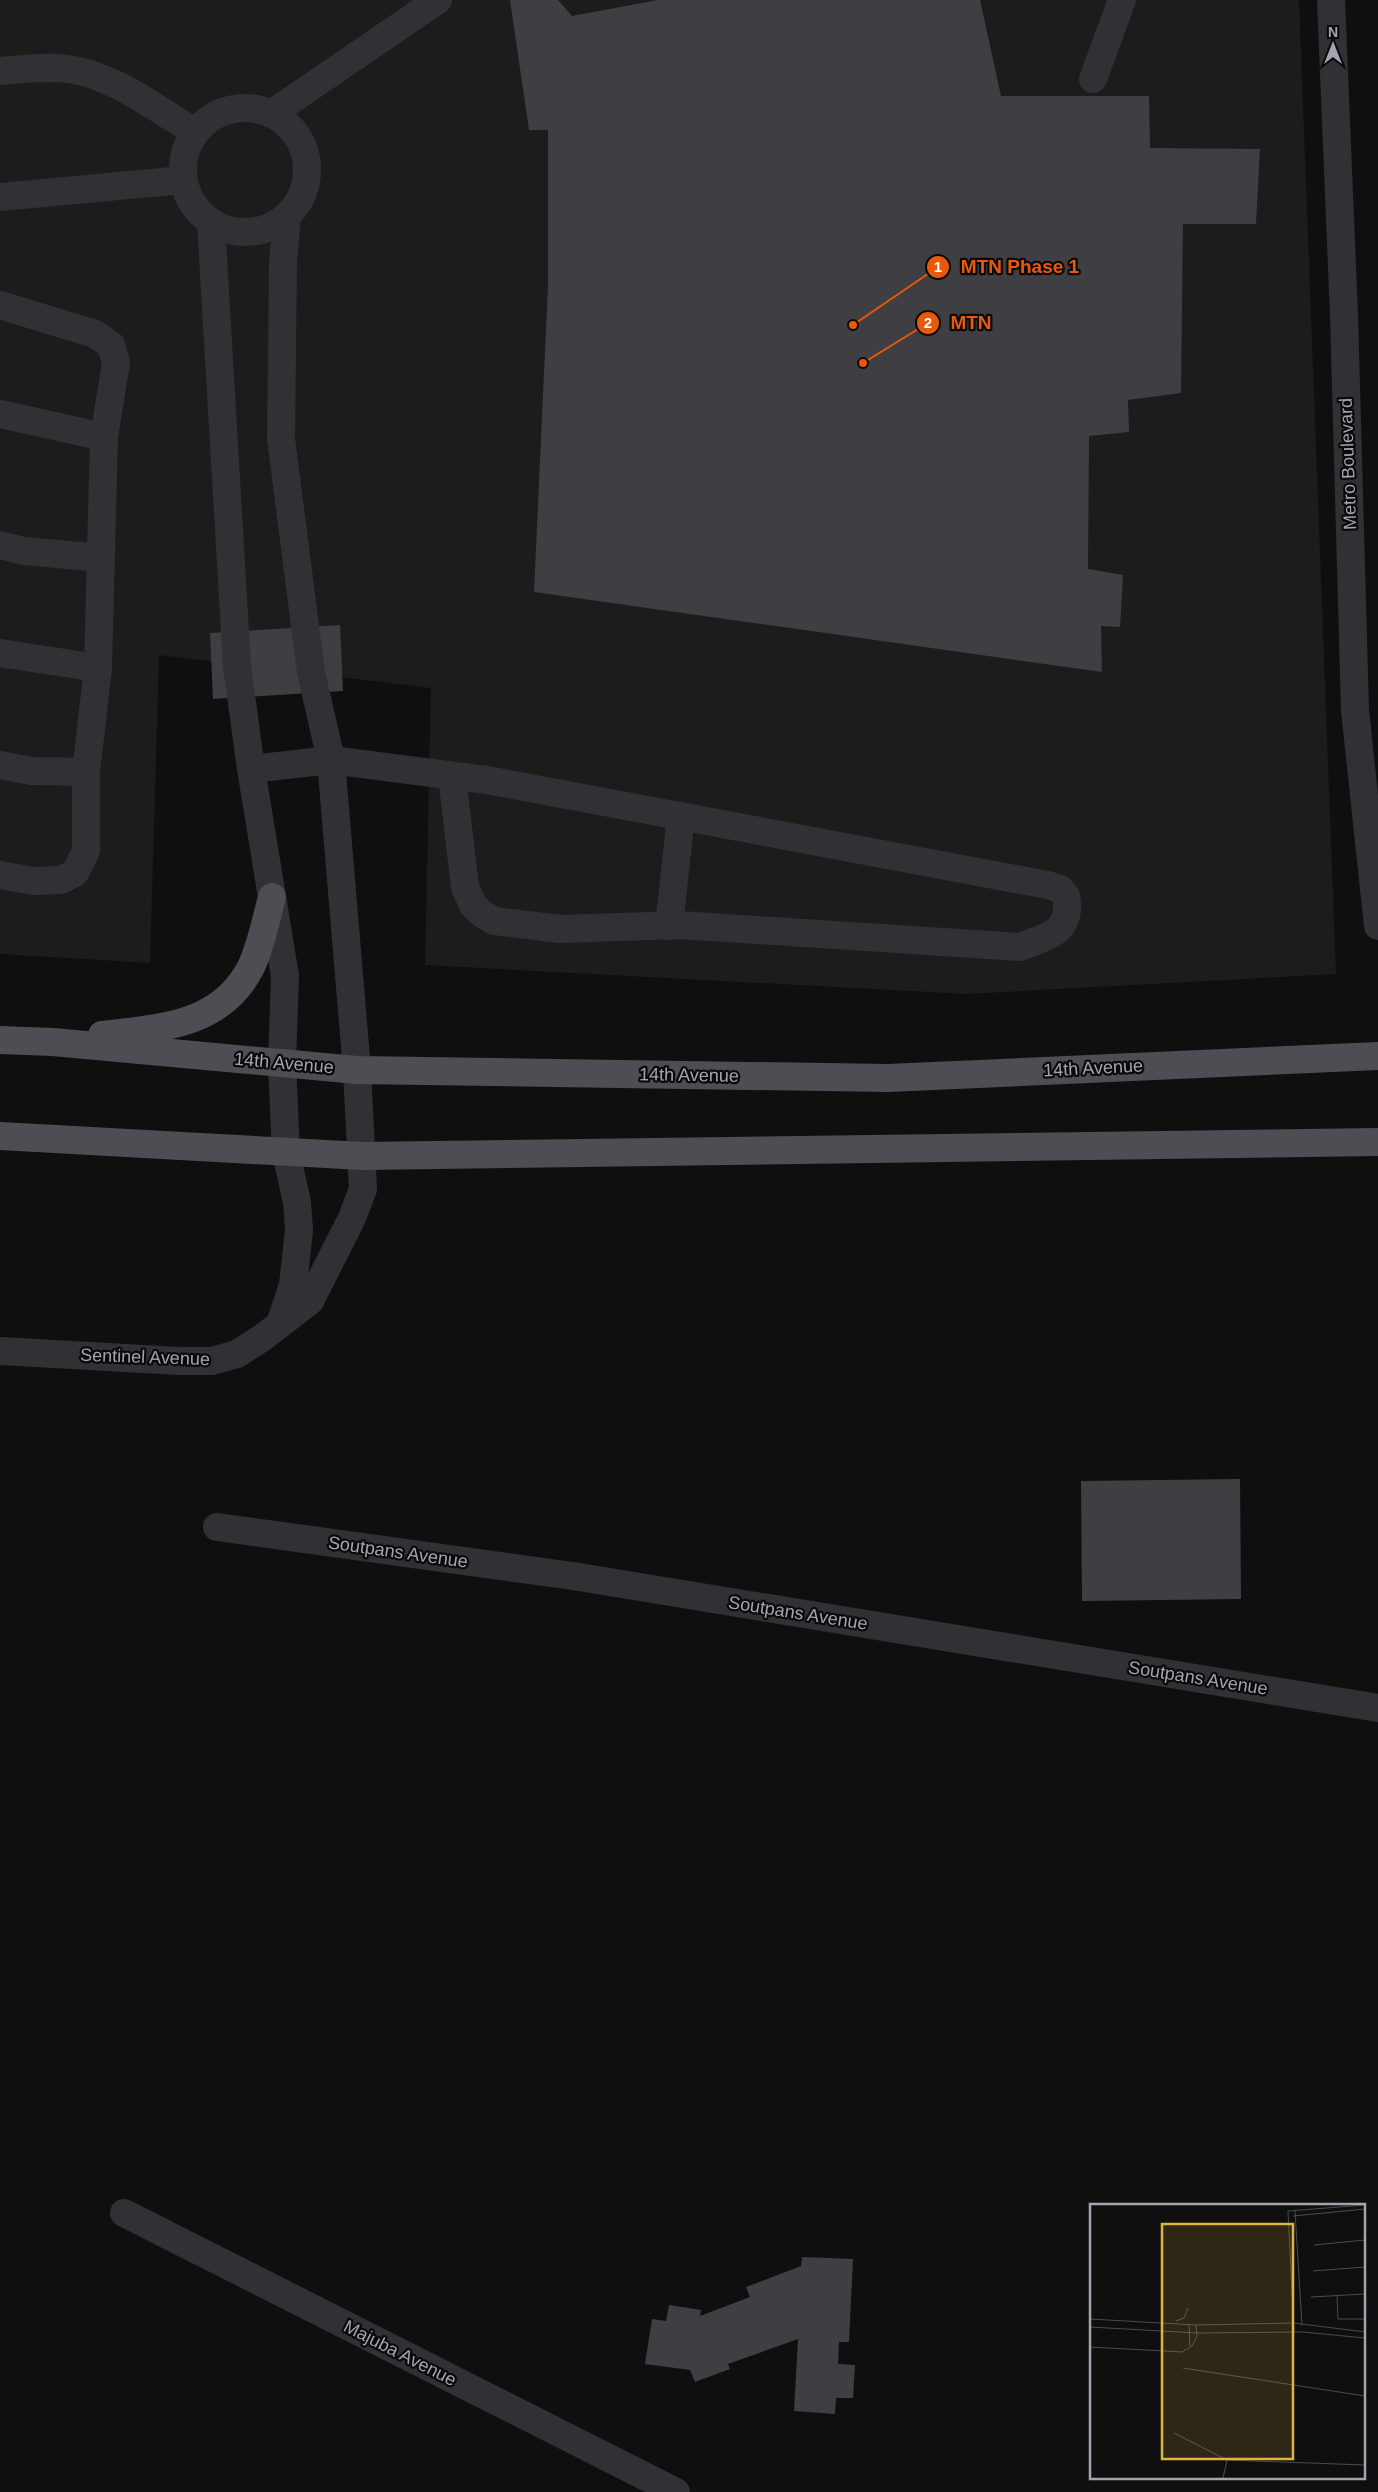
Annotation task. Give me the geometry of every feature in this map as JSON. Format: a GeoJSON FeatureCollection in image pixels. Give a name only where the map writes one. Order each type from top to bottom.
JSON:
{"type":"FeatureCollection","features":[{"type":"Feature","properties":{"kind":"main road"},"geometry":{"type":"LineString","coordinates":[[53,1042],[182,1023],[215,1009],[232,996],[251,966],[272,897]]}},
{"type":"Feature","properties":{"kind":"main road","name":"14th Avenue"},"geometry":{"type":"LineString","coordinates":[[0,1040],[53,1042],[357,1070],[888,1078],[1378,1056]]}},
{"type":"Feature","properties":{"kind":"main road"},"geometry":{"type":"LineString","coordinates":[[0,1136],[362,1156],[1378,1142]]}},
{"type":"Feature","properties":{"kind":"street"},"geometry":{"type":"LineString","coordinates":[[271,114],[438,0]]}},
{"type":"Feature","properties":{"kind":"street"},"geometry":{"type":"LineString","coordinates":[[1093,79],[1122,0]]}},
{"type":"Feature","properties":{"kind":"street","name":"Metro Boulevard"},"geometry":{"type":"LineString","coordinates":[[1330,0],[1344,315],[1355,710],[1378,926]]}},
{"type":"Feature","properties":{"kind":"street"},"geometry":{"type":"LineString","coordinates":[[0,71],[68,69],[89,74],[109,81],[195,132]]}},
{"type":"Feature","properties":{"kind":"street"},"geometry":{"type":"LineString","coordinates":[[250,108],[271,114],[292,130],[300,141],[306,160],[306,180],[300,200],[287,216],[270,227],[250,232],[230,231],[211,223],[196,209],[186,191],[183,180],[185,150],[195,132],[211,118],[229,110],[250,108]]}},
{"type":"Feature","properties":{"kind":"street"},"geometry":{"type":"LineString","coordinates":[[0,197],[183,180]]}},
{"type":"Feature","properties":{"kind":"street","name":"Sentinel Avenue"},"geometry":{"type":"LineString","coordinates":[[0,1351],[179,1361],[212,1360],[237,1354],[302,1308],[317,1290],[363,1189],[357,1070],[331,760],[311,672],[281,438],[283,263],[287,216]]}},
{"type":"Feature","properties":{"kind":"street"},"geometry":{"type":"LineString","coordinates":[[211,223],[238,666],[251,769],[284,976],[282,1063],[286,1153],[297,1202],[299,1230],[293,1285],[280,1324]]}},
{"type":"Feature","properties":{"kind":"street"},"geometry":{"type":"LineString","coordinates":[[0,305],[94,334],[111,345],[116,363],[104,437],[98,668],[86,772],[86,851],[71,876],[54,881],[34,881],[0,875]]}},
{"type":"Feature","properties":{"kind":"street"},"geometry":{"type":"LineString","coordinates":[[0,414],[104,437]]}},
{"type":"Feature","properties":{"kind":"street"},"geometry":{"type":"LineString","coordinates":[[0,545],[24,551],[102,558]]}},
{"type":"Feature","properties":{"kind":"street"},"geometry":{"type":"LineString","coordinates":[[0,653],[98,668]]}},
{"type":"Feature","properties":{"kind":"street"},"geometry":{"type":"LineString","coordinates":[[251,769],[331,760],[452,776],[681,816],[1048,885],[1060,889],[1066,896],[1067,918],[1063,926],[1053,933],[1020,946],[669,926],[560,929],[494,921],[481,913],[473,905],[465,887],[452,776]]}},
{"type":"Feature","properties":{"kind":"street"},"geometry":{"type":"LineString","coordinates":[[0,765],[31,771],[86,772]]}},
{"type":"Feature","properties":{"kind":"street"},"geometry":{"type":"LineString","coordinates":[[669,926],[681,816]]}},
{"type":"Feature","properties":{"kind":"street","name":"Soutpans Avenue"},"geometry":{"type":"LineString","coordinates":[[216,1527],[573,1576],[1378,1708]]}},
{"type":"Feature","properties":{"kind":"street","name":"Majuba Avenue"},"geometry":{"type":"LineString","coordinates":[[124,2213],[676,2492]]}},
{"type":"Feature","properties":{"kind":"shaded area"},"geometry":{"type":"Polygon","coordinates":[[[0,0],[1299,0],[1336,974],[967,994],[425,965],[431,688],[159,655],[150,963],[0,954],[0,0]]]}},
{"type":"Feature","properties":{"kind":"building"},"geometry":{"type":"Polygon","coordinates":[[[510,0],[558,0],[572,16],[658,0],[980,0],[1001,96],[1149,96],[1150,148],[1260,149],[1256,224],[1183,224],[1181,393],[1128,400],[1129,432],[1089,436],[1088,569],[1123,575],[1120,627],[1101,626],[1102,672],[534,592],[548,285],[548,130],[529,130],[510,0]]]}},
{"type":"Feature","properties":{"kind":"building"},"geometry":{"type":"Polygon","coordinates":[[[340,625],[343,691],[213,699],[210,633],[340,625]]]}},
{"type":"Feature","properties":{"kind":"building"},"geometry":{"type":"Polygon","coordinates":[[[1240,1479],[1241,1599],[1082,1601],[1081,1481],[1240,1479]]]}},
{"type":"Feature","properties":{"kind":"building"},"geometry":{"type":"Polygon","coordinates":[[[802,2257],[853,2259],[849,2342],[839,2342],[838,2364],[855,2365],[853,2398],[836,2398],[835,2414],[794,2411],[798,2339],[728,2364],[730,2369],[695,2382],[690,2370],[645,2364],[652,2319],[666,2321],[669,2305],[701,2310],[700,2316],[750,2297],[746,2287],[801,2266],[802,2257]]]}},
{"type":"Feature","properties":{"kind":"place","name":"MTN Phase 1"},"geometry":{"type":"Point","coordinates":[853,325]}},
{"type":"Feature","properties":{"kind":"place","name":"MTN"},"geometry":{"type":"Point","coordinates":[863,363]}}]}
